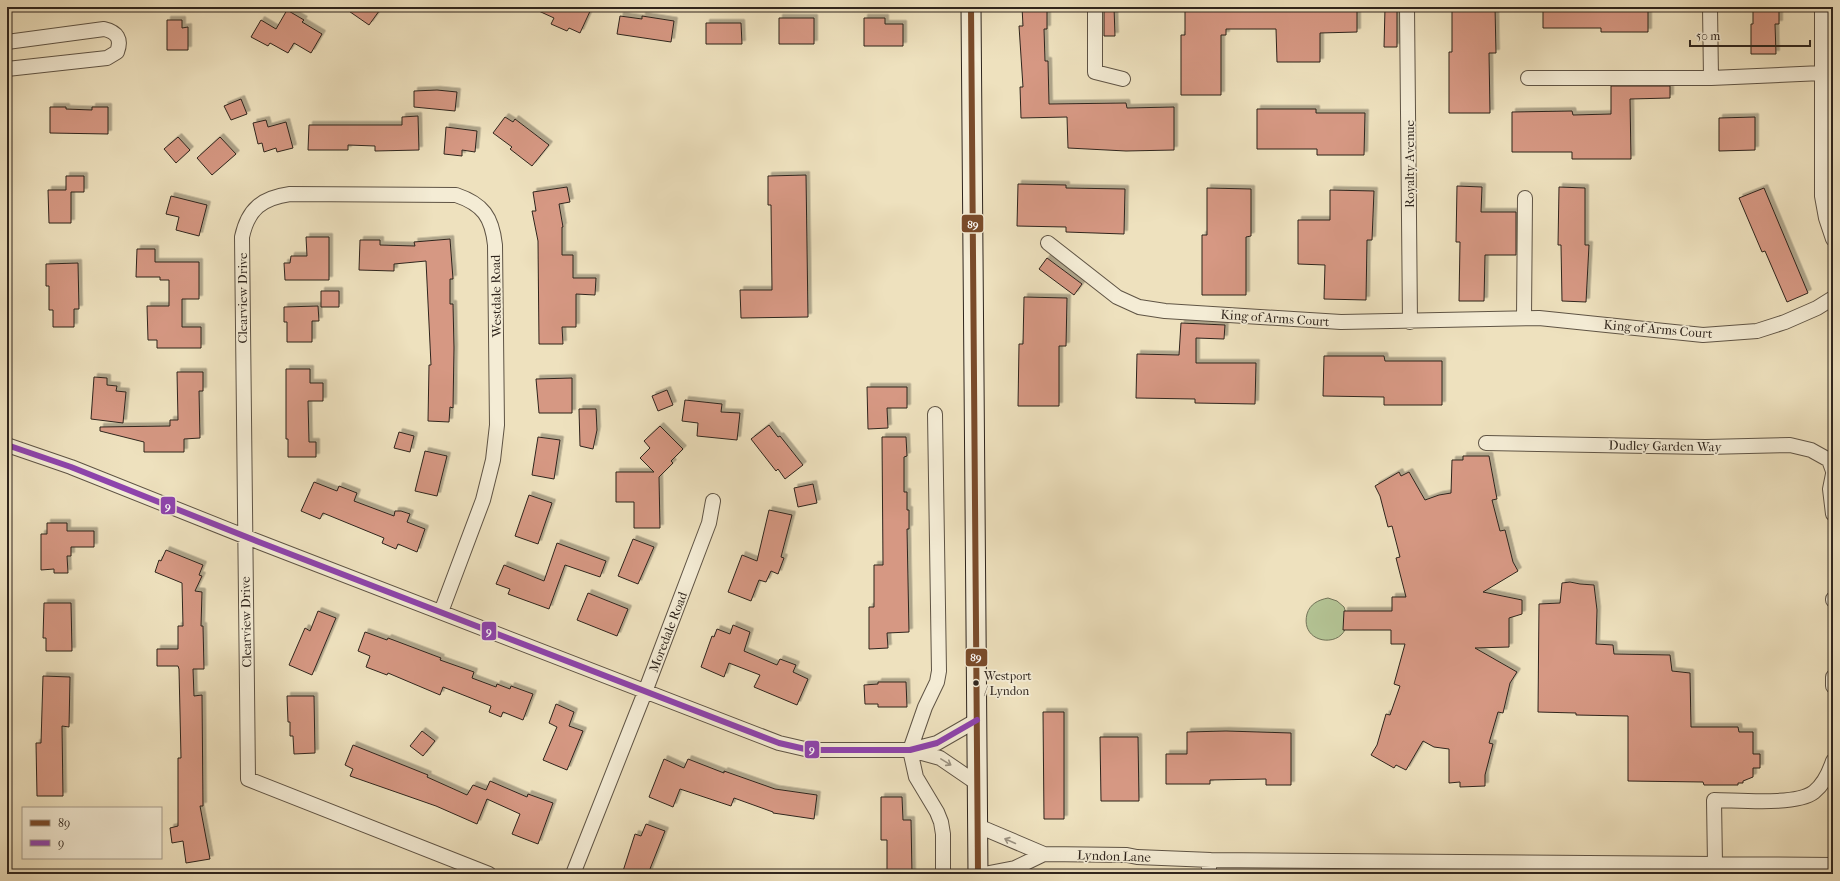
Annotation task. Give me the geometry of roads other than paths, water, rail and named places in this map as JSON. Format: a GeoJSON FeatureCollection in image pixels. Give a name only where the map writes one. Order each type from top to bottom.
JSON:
{"type":"FeatureCollection","features":[{"type":"Feature","properties":{"kind":"main road"},"geometry":{"type":"LineString","coordinates":[[971,7],[978,874]]}},
{"type":"Feature","properties":{"kind":"street"},"geometry":{"type":"LineString","coordinates":[[1095,7],[1095,72],[1123,79]]}},
{"type":"Feature","properties":{"kind":"street","name":"Royalty Avenue"},"geometry":{"type":"LineString","coordinates":[[1407,7],[1410,322]]}},
{"type":"Feature","properties":{"kind":"street"},"geometry":{"type":"LineString","coordinates":[[1710,7],[1712,78]]}},
{"type":"Feature","properties":{"kind":"street"},"geometry":{"type":"LineString","coordinates":[[1822,7],[1822,196],[1826,218],[1833,239]]}},
{"type":"Feature","properties":{"kind":"street"},"geometry":{"type":"LineString","coordinates":[[7,42],[104,29],[115,34],[118,37],[120,44],[117,52],[107,58],[7,69]]}},
{"type":"Feature","properties":{"kind":"street"},"geometry":{"type":"LineString","coordinates":[[1528,78],[1712,78],[1822,73]]}},
{"type":"Feature","properties":{"kind":"street","name":"Westdale Road"},"geometry":{"type":"LineString","coordinates":[[254,209],[271,198],[290,194],[456,196],[468,199],[480,207],[488,218],[493,229],[495,245],[497,425],[494,453],[483,500],[441,612]]}},
{"type":"Feature","properties":{"kind":"street"},"geometry":{"type":"LineString","coordinates":[[1524,318],[1525,198]]}},
{"type":"Feature","properties":{"kind":"street","name":"Clearview Drive"},"geometry":{"type":"LineString","coordinates":[[254,209],[245,225],[242,237],[248,779],[489,874]]}},
{"type":"Feature","properties":{"kind":"street","name":"King of Arms Court"},"geometry":{"type":"LineString","coordinates":[[1048,244],[1117,297],[1139,307],[1165,311],[1341,322],[1410,322],[1539,318],[1703,336],[1757,331],[1785,322],[1817,308],[1833,298]]}},
{"type":"Feature","properties":{"kind":"street"},"geometry":{"type":"LineString","coordinates":[[935,414],[939,671],[937,682],[925,707],[910,750],[916,777],[937,812],[941,822],[943,834],[943,874]]}},
{"type":"Feature","properties":{"kind":"street","name":"Dudley Garden Way"},"geometry":{"type":"LineString","coordinates":[[1486,443],[1706,447],[1790,445],[1811,450],[1829,460],[1833,473],[1830,489],[1833,514]]}},
{"type":"Feature","properties":{"kind":"street"},"geometry":{"type":"LineString","coordinates":[[7,445],[71,467],[778,743],[819,750],[910,750],[937,743],[977,720]]}},
{"type":"Feature","properties":{"kind":"street","name":"Moredale Road"},"geometry":{"type":"LineString","coordinates":[[573,874],[645,692],[709,523],[713,501]]}},
{"type":"Feature","properties":{"kind":"street"},"geometry":{"type":"LineString","coordinates":[[1833,677],[1833,686]]}},
{"type":"Feature","properties":{"kind":"street"},"geometry":{"type":"LineString","coordinates":[[910,750],[940,758],[978,784]]}},
{"type":"Feature","properties":{"kind":"street"},"geometry":{"type":"LineString","coordinates":[[1715,864],[1714,800],[1785,801],[1813,792],[1828,776],[1833,761]]}},
{"type":"Feature","properties":{"kind":"street","name":"Lyndon Lane"},"geometry":{"type":"LineString","coordinates":[[978,826],[1044,854],[1127,855],[1137,857],[1209,860],[1833,865]]}},
{"type":"Feature","properties":{"kind":"street","name":"Lyndon Lane"},"geometry":{"type":"LineString","coordinates":[[984,874],[1015,868],[1044,854]]}},
{"type":"Feature","properties":{"kind":"street"},"geometry":{"type":"LineString","coordinates":[[1209,860],[1209,874]]}},
{"type":"Feature","properties":{"kind":"place","name":"Westport / Lyndon"},"geometry":{"type":"Point","coordinates":[976,683]}}]}
